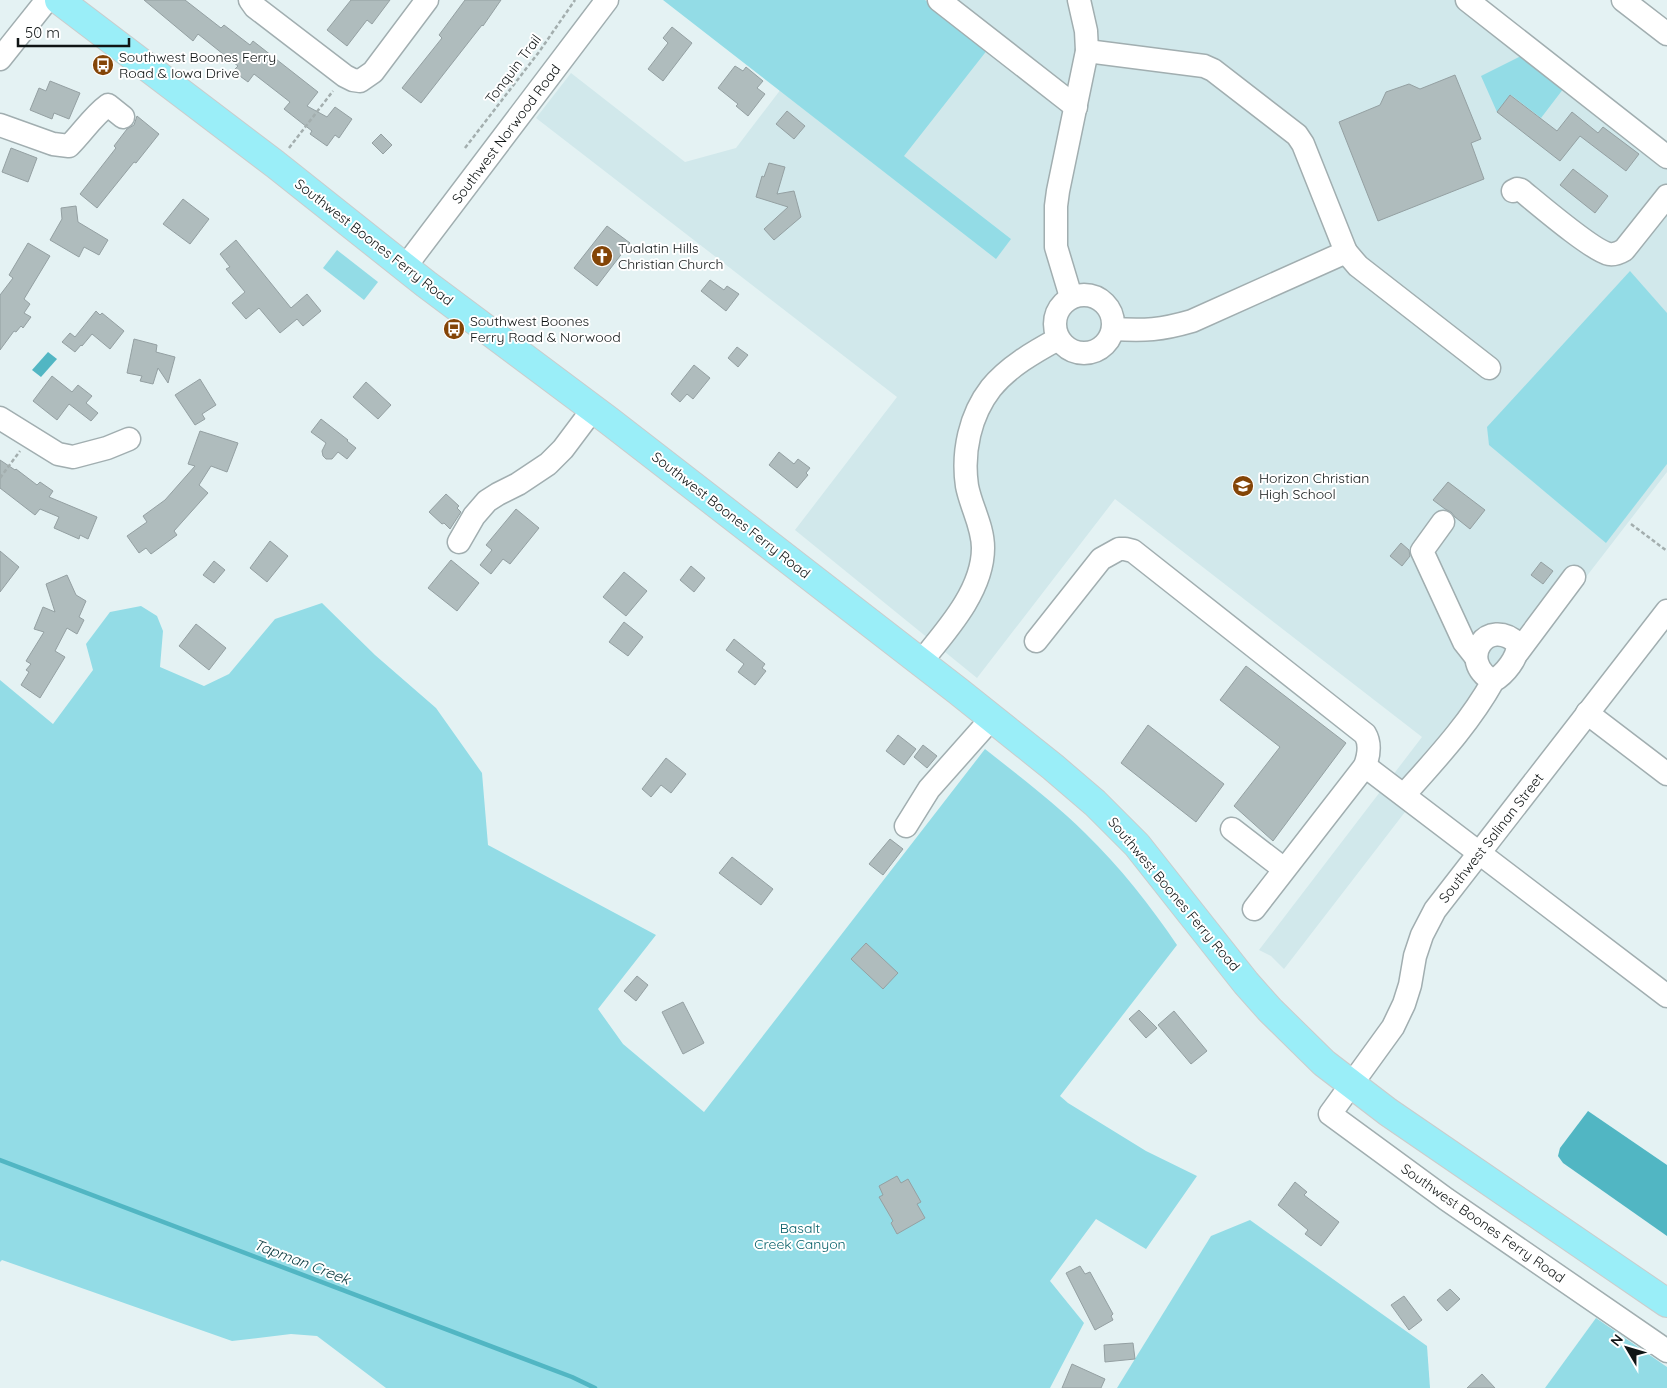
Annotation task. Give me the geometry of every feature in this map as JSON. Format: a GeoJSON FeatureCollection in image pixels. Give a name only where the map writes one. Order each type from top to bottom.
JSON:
{"type":"FeatureCollection","features":[{"type":"Feature","properties":{"kind":"main road","name":"Southwest Boones Ferry Road"},"geometry":{"type":"LineString","coordinates":[[59,0],[275,164],[405,267],[593,409],[1054,767],[1116,822],[1137,845],[1270,1010],[1324,1063],[1388,1112],[1667,1303]]}},
{"type":"Feature","properties":{"kind":"street"},"geometry":{"type":"LineString","coordinates":[[0,59],[47,0]]}},
{"type":"Feature","properties":{"kind":"street"},"geometry":{"type":"LineString","coordinates":[[250,0],[255,7],[352,78],[372,72],[427,0]]}},
{"type":"Feature","properties":{"kind":"street","name":"Southwest Norwood Road"},"geometry":{"type":"LineString","coordinates":[[405,267],[607,0]]}},
{"type":"Feature","properties":{"kind":"street"},"geometry":{"type":"LineString","coordinates":[[939,0],[1076,107]]}},
{"type":"Feature","properties":{"kind":"street"},"geometry":{"type":"LineString","coordinates":[[1071,297],[1056,247],[1055,225],[1058,190],[1087,51],[1086,31],[1079,0]]}},
{"type":"Feature","properties":{"kind":"street"},"geometry":{"type":"LineString","coordinates":[[1467,0],[1667,157]]}},
{"type":"Feature","properties":{"kind":"street"},"geometry":{"type":"LineString","coordinates":[[1636,4],[1667,34]]}},
{"type":"Feature","properties":{"kind":"street"},"geometry":{"type":"LineString","coordinates":[[1087,51],[1204,66],[1213,70],[1298,135],[1304,144],[1346,252],[1358,266],[1489,368]]}},
{"type":"Feature","properties":{"kind":"street"},"geometry":{"type":"LineString","coordinates":[[0,125],[53,144],[69,146],[96,114],[108,105],[123,116]]}},
{"type":"Feature","properties":{"kind":"street"},"geometry":{"type":"LineString","coordinates":[[1513,192],[1517,189],[1521,190],[1588,242],[1608,254],[1617,254],[1624,250],[1667,196]]}},
{"type":"Feature","properties":{"kind":"street"},"geometry":{"type":"LineString","coordinates":[[1113,329],[1145,331],[1168,328],[1192,321],[1346,252]]}},
{"type":"Feature","properties":{"kind":"street"},"geometry":{"type":"LineString","coordinates":[[1089,295],[1098,298],[1110,311],[1113,329],[1109,339],[1102,347],[1094,352],[1083,354],[1073,352],[1064,347],[1058,339],[1054,320],[1063,303],[1071,297],[1089,295]]}},
{"type":"Feature","properties":{"kind":"street"},"geometry":{"type":"LineString","coordinates":[[920,663],[966,604],[978,578],[983,548],[980,529],[967,487],[966,462],[968,438],[976,412],[991,388],[1013,368],[1038,350],[1058,339]]}},
{"type":"Feature","properties":{"kind":"street"},"geometry":{"type":"LineString","coordinates":[[459,542],[474,516],[486,501],[518,484],[548,464],[593,409]]}},
{"type":"Feature","properties":{"kind":"street"},"geometry":{"type":"LineString","coordinates":[[0,418],[58,454],[73,457],[107,448],[129,439]]}},
{"type":"Feature","properties":{"kind":"street"},"geometry":{"type":"LineString","coordinates":[[1443,522],[1422,551],[1464,642],[1475,656],[1484,676],[1493,681]]}},
{"type":"Feature","properties":{"kind":"street"},"geometry":{"type":"LineString","coordinates":[[1036,641],[1102,559],[1119,549],[1133,551],[1365,734],[1368,739],[1369,748],[1365,766],[1254,909]]}},
{"type":"Feature","properties":{"kind":"street"},"geometry":{"type":"LineString","coordinates":[[1404,795],[1458,734],[1493,681],[1506,670],[1574,577]]}},
{"type":"Feature","properties":{"kind":"street","name":"Southwest Salinan Street"},"geometry":{"type":"LineString","coordinates":[[1352,1085],[1393,1026],[1404,1004],[1417,949],[1434,910],[1667,611]]}},
{"type":"Feature","properties":{"kind":"street"},"geometry":{"type":"LineString","coordinates":[[1475,656],[1478,647],[1487,638],[1495,634],[1504,634],[1512,638],[1518,644],[1518,652]]}},
{"type":"Feature","properties":{"kind":"street"},"geometry":{"type":"LineString","coordinates":[[1587,713],[1667,774]]}},
{"type":"Feature","properties":{"kind":"street"},"geometry":{"type":"LineString","coordinates":[[906,826],[929,789],[992,718]]}},
{"type":"Feature","properties":{"kind":"street"},"geometry":{"type":"LineString","coordinates":[[1365,766],[1667,996]]}},
{"type":"Feature","properties":{"kind":"street"},"geometry":{"type":"LineString","coordinates":[[1232,829],[1284,870]]}},
{"type":"Feature","properties":{"kind":"street","name":"Southwest Boones Ferry Road"},"geometry":{"type":"LineString","coordinates":[[1352,1085],[1330,1114],[1446,1199],[1667,1351]]}},
{"type":"Feature","properties":{"kind":"path","name":"Tonquin Trail"},"geometry":{"type":"LineString","coordinates":[[465,148],[539,52],[575,0]]}},
{"type":"Feature","properties":{"kind":"path"},"geometry":{"type":"LineString","coordinates":[[275,164],[352,78]]}},
{"type":"Feature","properties":{"kind":"path"},"geometry":{"type":"LineString","coordinates":[[0,478],[21,449],[31,439]]}},
{"type":"Feature","properties":{"kind":"path"},"geometry":{"type":"LineString","coordinates":[[1631,524],[1667,551]]}},
{"type":"Feature","properties":{"kind":"shaded area","name":"Horizon Christian High School"},"geometry":{"type":"Polygon","coordinates":[[[666,0],[1486,0],[1667,141],[1667,472],[1284,969],[1271,956],[1259,950],[1422,737],[1115,499],[977,678],[795,530],[897,397],[536,118],[571,73],[685,162],[736,148],[781,89],[666,0]]]}},
{"type":"Feature","properties":{"kind":"shaded area"},"geometry":{"type":"Polygon","coordinates":[[[48,352],[57,359],[41,377],[32,370],[48,352]]]}},
{"type":"Feature","properties":{"kind":"shaded area"},"geometry":{"type":"Polygon","coordinates":[[[1588,1111],[1667,1165],[1667,1236],[1563,1163],[1558,1156],[1560,1148],[1588,1111]]]}},
{"type":"Feature","properties":{"kind":"green space"},"geometry":{"type":"Polygon","coordinates":[[[663,0],[925,0],[988,49],[904,156],[1011,239],[996,259],[663,0]]]}},
{"type":"Feature","properties":{"kind":"green space"},"geometry":{"type":"Polygon","coordinates":[[[1527,53],[1567,84],[1541,118],[1511,95],[1497,112],[1481,76],[1527,53]]]}},
{"type":"Feature","properties":{"kind":"green space"},"geometry":{"type":"Polygon","coordinates":[[[337,250],[378,282],[364,300],[323,268],[337,250]]]}},
{"type":"Feature","properties":{"kind":"green space"},"geometry":{"type":"Polygon","coordinates":[[[1630,271],[1667,313],[1667,464],[1606,543],[1489,445],[1487,427],[1630,271]]]}},
{"type":"Feature","properties":{"kind":"green space","name":"Basalt Creek Canyon"},"geometry":{"type":"Polygon","coordinates":[[[322,603],[375,655],[436,708],[482,773],[488,845],[656,935],[598,1009],[623,1044],[704,1112],[985,749],[1061,811],[1110,859],[1156,915],[1177,945],[1060,1096],[1068,1103],[1146,1151],[1197,1176],[1146,1249],[1096,1219],[1050,1281],[1084,1323],[1050,1388],[386,1388],[317,1336],[291,1334],[232,1341],[2,1260],[0,1262],[0,680],[53,724],[93,670],[86,644],[110,612],[141,606],[157,616],[163,631],[160,667],[204,686],[229,674],[275,619],[322,603]]]}},
{"type":"Feature","properties":{"kind":"green space"},"geometry":{"type":"Polygon","coordinates":[[[1250,1220],[1427,1346],[1430,1388],[1117,1388],[1211,1236],[1250,1220]]]}},
{"type":"Feature","properties":{"kind":"green space"},"geometry":{"type":"Polygon","coordinates":[[[1596,1318],[1667,1367],[1667,1388],[1545,1388],[1596,1318]]]}},
{"type":"Feature","properties":{"kind":"building"},"geometry":{"type":"Polygon","coordinates":[[[144,0],[185,0],[221,28],[224,25],[250,45],[253,41],[318,92],[307,106],[327,117],[335,107],[352,119],[339,138],[335,135],[327,146],[310,134],[312,131],[284,109],[290,102],[254,74],[248,82],[233,71],[238,66],[198,34],[193,41],[144,0]]]}},
{"type":"Feature","properties":{"kind":"building"},"geometry":{"type":"Polygon","coordinates":[[[351,0],[390,0],[372,24],[367,20],[347,46],[327,30],[351,0]]]}},
{"type":"Feature","properties":{"kind":"building"},"geometry":{"type":"Polygon","coordinates":[[[465,0],[501,0],[483,26],[421,103],[402,88],[442,38],[439,35],[465,0]]]}},
{"type":"Feature","properties":{"kind":"building"},"geometry":{"type":"Polygon","coordinates":[[[672,27],[692,43],[663,81],[648,69],[668,43],[663,38],[672,27]]]}},
{"type":"Feature","properties":{"kind":"building"},"geometry":{"type":"Polygon","coordinates":[[[735,66],[743,71],[746,67],[763,81],[757,88],[765,94],[748,116],[736,106],[738,104],[718,88],[735,66]]]}},
{"type":"Feature","properties":{"kind":"building"},"geometry":{"type":"Polygon","coordinates":[[[1455,75],[1481,139],[1471,143],[1484,179],[1378,221],[1339,122],[1380,105],[1386,92],[1409,84],[1420,89],[1455,75]]]}},
{"type":"Feature","properties":{"kind":"building"},"geometry":{"type":"Polygon","coordinates":[[[50,81],[80,93],[69,119],[54,113],[52,119],[30,110],[39,88],[46,91],[50,81]]]}},
{"type":"Feature","properties":{"kind":"building"},"geometry":{"type":"Polygon","coordinates":[[[1510,95],[1557,131],[1572,112],[1598,133],[1603,127],[1639,154],[1626,171],[1580,136],[1560,161],[1497,112],[1510,95]]]}},
{"type":"Feature","properties":{"kind":"building"},"geometry":{"type":"Polygon","coordinates":[[[787,111],[805,126],[794,139],[776,124],[787,111]]]}},
{"type":"Feature","properties":{"kind":"building"},"geometry":{"type":"Polygon","coordinates":[[[137,116],[159,134],[97,208],[80,194],[116,148],[114,146],[127,129],[134,125],[137,116]]]}},
{"type":"Feature","properties":{"kind":"building"},"geometry":{"type":"Polygon","coordinates":[[[381,134],[392,145],[383,154],[372,143],[381,134]]]}},
{"type":"Feature","properties":{"kind":"building"},"geometry":{"type":"Polygon","coordinates":[[[11,148],[37,158],[28,182],[2,172],[11,148]]]}},
{"type":"Feature","properties":{"kind":"building"},"geometry":{"type":"Polygon","coordinates":[[[769,163],[785,167],[777,194],[794,191],[801,217],[774,240],[764,229],[788,207],[756,197],[762,176],[764,177],[769,163]]]}},
{"type":"Feature","properties":{"kind":"building"},"geometry":{"type":"Polygon","coordinates":[[[1573,169],[1608,196],[1595,213],[1560,185],[1573,169]]]}},
{"type":"Feature","properties":{"kind":"building"},"geometry":{"type":"Polygon","coordinates":[[[183,199],[209,219],[190,244],[163,224],[183,199]]]}},
{"type":"Feature","properties":{"kind":"building"},"geometry":{"type":"Polygon","coordinates":[[[76,206],[78,222],[108,240],[99,255],[84,247],[79,257],[50,240],[62,219],[61,208],[76,206]]]}},
{"type":"Feature","properties":{"kind":"building","name":"Tualatin Hills Christian Church"},"geometry":{"type":"Polygon","coordinates":[[[607,226],[630,243],[597,286],[574,268],[607,226]]]}},
{"type":"Feature","properties":{"kind":"building"},"geometry":{"type":"Polygon","coordinates":[[[236,240],[291,308],[307,294],[321,311],[303,326],[297,319],[280,333],[259,308],[246,319],[232,303],[245,292],[226,269],[230,267],[220,254],[236,240]]]}},
{"type":"Feature","properties":{"kind":"building"},"geometry":{"type":"Polygon","coordinates":[[[28,243],[50,256],[24,299],[30,304],[24,313],[31,317],[23,328],[21,326],[16,332],[14,331],[0,350],[0,295],[13,278],[9,275],[28,243]]]}},
{"type":"Feature","properties":{"kind":"building"},"geometry":{"type":"Polygon","coordinates":[[[710,280],[724,290],[727,286],[739,294],[726,311],[701,291],[710,280]]]}},
{"type":"Feature","properties":{"kind":"building"},"geometry":{"type":"Polygon","coordinates":[[[96,311],[100,315],[102,313],[124,331],[110,349],[92,334],[75,352],[62,342],[70,333],[75,337],[96,311]]]}},
{"type":"Feature","properties":{"kind":"building"},"geometry":{"type":"Polygon","coordinates":[[[134,339],[157,345],[156,352],[175,357],[168,383],[158,368],[153,384],[140,381],[142,376],[127,373],[134,339]]]}},
{"type":"Feature","properties":{"kind":"building"},"geometry":{"type":"Polygon","coordinates":[[[737,347],[748,355],[738,367],[728,358],[737,347]]]}},
{"type":"Feature","properties":{"kind":"building"},"geometry":{"type":"Polygon","coordinates":[[[694,365],[710,378],[693,399],[687,394],[680,402],[671,394],[694,365]]]}},
{"type":"Feature","properties":{"kind":"building"},"geometry":{"type":"Polygon","coordinates":[[[52,376],[72,392],[78,385],[92,396],[86,403],[98,413],[91,421],[69,404],[57,420],[33,401],[52,376]]]}},
{"type":"Feature","properties":{"kind":"building"},"geometry":{"type":"Polygon","coordinates":[[[200,379],[216,405],[202,414],[205,419],[195,425],[175,395],[200,379]]]}},
{"type":"Feature","properties":{"kind":"building"},"geometry":{"type":"Polygon","coordinates":[[[366,382],[391,405],[378,419],[353,397],[366,382]]]}},
{"type":"Feature","properties":{"kind":"building"},"geometry":{"type":"Polygon","coordinates":[[[321,419],[356,448],[347,459],[338,452],[332,459],[326,459],[323,456],[322,451],[326,443],[311,432],[321,419]]]}},
{"type":"Feature","properties":{"kind":"building"},"geometry":{"type":"Polygon","coordinates":[[[200,431],[238,443],[227,472],[211,466],[199,485],[208,493],[174,531],[177,535],[151,554],[146,548],[139,553],[127,536],[147,522],[143,516],[165,500],[195,466],[188,464],[200,431]]]}},
{"type":"Feature","properties":{"kind":"building"},"geometry":{"type":"Polygon","coordinates":[[[779,452],[794,464],[798,459],[810,468],[806,473],[808,475],[797,488],[769,465],[779,452]]]}},
{"type":"Feature","properties":{"kind":"building"},"geometry":{"type":"Polygon","coordinates":[[[0,460],[16,469],[37,485],[40,482],[53,491],[49,497],[97,517],[88,539],[80,535],[79,539],[54,528],[59,517],[40,509],[35,515],[0,488],[0,460]]]}},
{"type":"Feature","properties":{"kind":"building"},"geometry":{"type":"Polygon","coordinates":[[[1448,482],[1485,510],[1470,529],[1451,512],[1433,500],[1448,482]]]}},
{"type":"Feature","properties":{"kind":"building"},"geometry":{"type":"Polygon","coordinates":[[[446,494],[459,506],[457,508],[461,512],[450,529],[429,512],[446,494]]]}},
{"type":"Feature","properties":{"kind":"building"},"geometry":{"type":"Polygon","coordinates":[[[516,509],[539,528],[510,564],[503,559],[491,574],[480,565],[492,550],[486,545],[516,509]]]}},
{"type":"Feature","properties":{"kind":"building"},"geometry":{"type":"Polygon","coordinates":[[[270,541],[288,556],[267,582],[250,568],[270,541]]]}},
{"type":"Feature","properties":{"kind":"building"},"geometry":{"type":"Polygon","coordinates":[[[1401,543],[1409,550],[1410,556],[1402,566],[1390,556],[1401,543]]]}},
{"type":"Feature","properties":{"kind":"building"},"geometry":{"type":"Polygon","coordinates":[[[0,551],[19,567],[0,592],[0,551]]]}},
{"type":"Feature","properties":{"kind":"building"},"geometry":{"type":"Polygon","coordinates":[[[451,560],[479,583],[457,611],[428,588],[451,560]]]}},
{"type":"Feature","properties":{"kind":"building"},"geometry":{"type":"Polygon","coordinates":[[[214,561],[225,570],[214,583],[203,575],[214,561]]]}},
{"type":"Feature","properties":{"kind":"building"},"geometry":{"type":"Polygon","coordinates":[[[1541,562],[1553,571],[1543,584],[1531,575],[1541,562]]]}},
{"type":"Feature","properties":{"kind":"building"},"geometry":{"type":"Polygon","coordinates":[[[691,566],[705,578],[694,592],[680,580],[691,566]]]}},
{"type":"Feature","properties":{"kind":"building"},"geometry":{"type":"Polygon","coordinates":[[[624,572],[647,591],[626,616],[603,597],[624,572]]]}},
{"type":"Feature","properties":{"kind":"building"},"geometry":{"type":"Polygon","coordinates":[[[67,575],[76,595],[86,601],[79,617],[84,620],[77,634],[67,628],[55,651],[65,657],[40,698],[21,685],[29,672],[26,670],[31,664],[26,661],[44,632],[34,629],[43,607],[55,612],[46,584],[67,575]]]}},
{"type":"Feature","properties":{"kind":"building"},"geometry":{"type":"Polygon","coordinates":[[[624,622],[643,637],[628,656],[609,642],[624,622]]]}},
{"type":"Feature","properties":{"kind":"building"},"geometry":{"type":"Polygon","coordinates":[[[196,624],[226,648],[209,670],[179,646],[196,624]]]}},
{"type":"Feature","properties":{"kind":"building"},"geometry":{"type":"Polygon","coordinates":[[[734,639],[765,664],[762,668],[766,671],[755,685],[738,672],[744,664],[726,650],[734,639]]]}},
{"type":"Feature","properties":{"kind":"building"},"geometry":{"type":"Polygon","coordinates":[[[1246,666],[1346,743],[1273,841],[1234,806],[1280,747],[1220,700],[1246,666]]]}},
{"type":"Feature","properties":{"kind":"building"},"geometry":{"type":"Polygon","coordinates":[[[1148,725],[1224,784],[1196,822],[1121,763],[1148,725]]]}},
{"type":"Feature","properties":{"kind":"building"},"geometry":{"type":"Polygon","coordinates":[[[898,735],[916,749],[904,765],[886,751],[898,735]]]}},
{"type":"Feature","properties":{"kind":"building"},"geometry":{"type":"Polygon","coordinates":[[[923,745],[937,756],[927,768],[914,757],[923,745]]]}},
{"type":"Feature","properties":{"kind":"building"},"geometry":{"type":"Polygon","coordinates":[[[666,758],[686,774],[671,793],[661,785],[651,797],[642,789],[666,758]]]}},
{"type":"Feature","properties":{"kind":"building"},"geometry":{"type":"Polygon","coordinates":[[[890,839],[903,849],[883,875],[869,864],[890,839]]]}},
{"type":"Feature","properties":{"kind":"building"},"geometry":{"type":"Polygon","coordinates":[[[732,857],[773,889],[761,905],[719,873],[732,857]]]}},
{"type":"Feature","properties":{"kind":"building"},"geometry":{"type":"Polygon","coordinates":[[[866,943],[898,973],[883,989],[851,959],[866,943]]]}},
{"type":"Feature","properties":{"kind":"building"},"geometry":{"type":"Polygon","coordinates":[[[637,976],[648,985],[636,1001],[624,991],[637,976]]]}},
{"type":"Feature","properties":{"kind":"building"},"geometry":{"type":"Polygon","coordinates":[[[683,1002],[704,1043],[683,1054],[662,1012],[683,1002]]]}},
{"type":"Feature","properties":{"kind":"building"},"geometry":{"type":"Polygon","coordinates":[[[1139,1010],[1157,1028],[1146,1038],[1129,1019],[1139,1010]]]}},
{"type":"Feature","properties":{"kind":"building"},"geometry":{"type":"Polygon","coordinates":[[[1174,1011],[1207,1051],[1191,1064],[1158,1025],[1174,1011]]]}},
{"type":"Feature","properties":{"kind":"building"},"geometry":{"type":"Polygon","coordinates":[[[897,1176],[901,1183],[908,1179],[921,1202],[917,1204],[925,1218],[897,1234],[891,1223],[893,1221],[879,1197],[883,1195],[879,1186],[897,1176]]]}},
{"type":"Feature","properties":{"kind":"building"},"geometry":{"type":"Polygon","coordinates":[[[1295,1182],[1307,1192],[1304,1195],[1339,1222],[1321,1246],[1305,1234],[1308,1230],[1278,1205],[1295,1182]]]}},
{"type":"Feature","properties":{"kind":"building"},"geometry":{"type":"Polygon","coordinates":[[[1080,1266],[1085,1274],[1090,1272],[1113,1314],[1111,1316],[1113,1320],[1095,1330],[1066,1273],[1080,1266]]]}},
{"type":"Feature","properties":{"kind":"building"},"geometry":{"type":"Polygon","coordinates":[[[1450,1289],[1460,1299],[1447,1311],[1437,1300],[1450,1289]]]}},
{"type":"Feature","properties":{"kind":"building"},"geometry":{"type":"Polygon","coordinates":[[[1404,1296],[1422,1320],[1409,1330],[1391,1305],[1404,1296]]]}},
{"type":"Feature","properties":{"kind":"building"},"geometry":{"type":"Polygon","coordinates":[[[1133,1343],[1135,1359],[1105,1362],[1104,1345],[1133,1343]]]}},
{"type":"Feature","properties":{"kind":"building"},"geometry":{"type":"Polygon","coordinates":[[[1072,1364],[1105,1379],[1101,1388],[1062,1388],[1072,1364]]]}},
{"type":"Feature","properties":{"kind":"building"},"geometry":{"type":"Polygon","coordinates":[[[1482,1374],[1495,1388],[1467,1388],[1482,1374]]]}},
{"type":"Feature","properties":{"kind":"waterway","name":"Tapman Creek"},"geometry":{"type":"LineString","coordinates":[[0,1160],[572,1377],[595,1388]]}},
{"type":"Feature","properties":{"kind":"place","name":"Southwest Boones Ferry Road & Iowa Drive"},"geometry":{"type":"Point","coordinates":[103,65]}},
{"type":"Feature","properties":{"kind":"place","name":"Tualatin Hills Christian Church"},"geometry":{"type":"Point","coordinates":[602,256]}},
{"type":"Feature","properties":{"kind":"place","name":"Southwest Boones Ferry Road & Norwood"},"geometry":{"type":"Point","coordinates":[454,329]}},
{"type":"Feature","properties":{"kind":"place","name":"Horizon Christian High School"},"geometry":{"type":"Point","coordinates":[1243,486]}}]}
